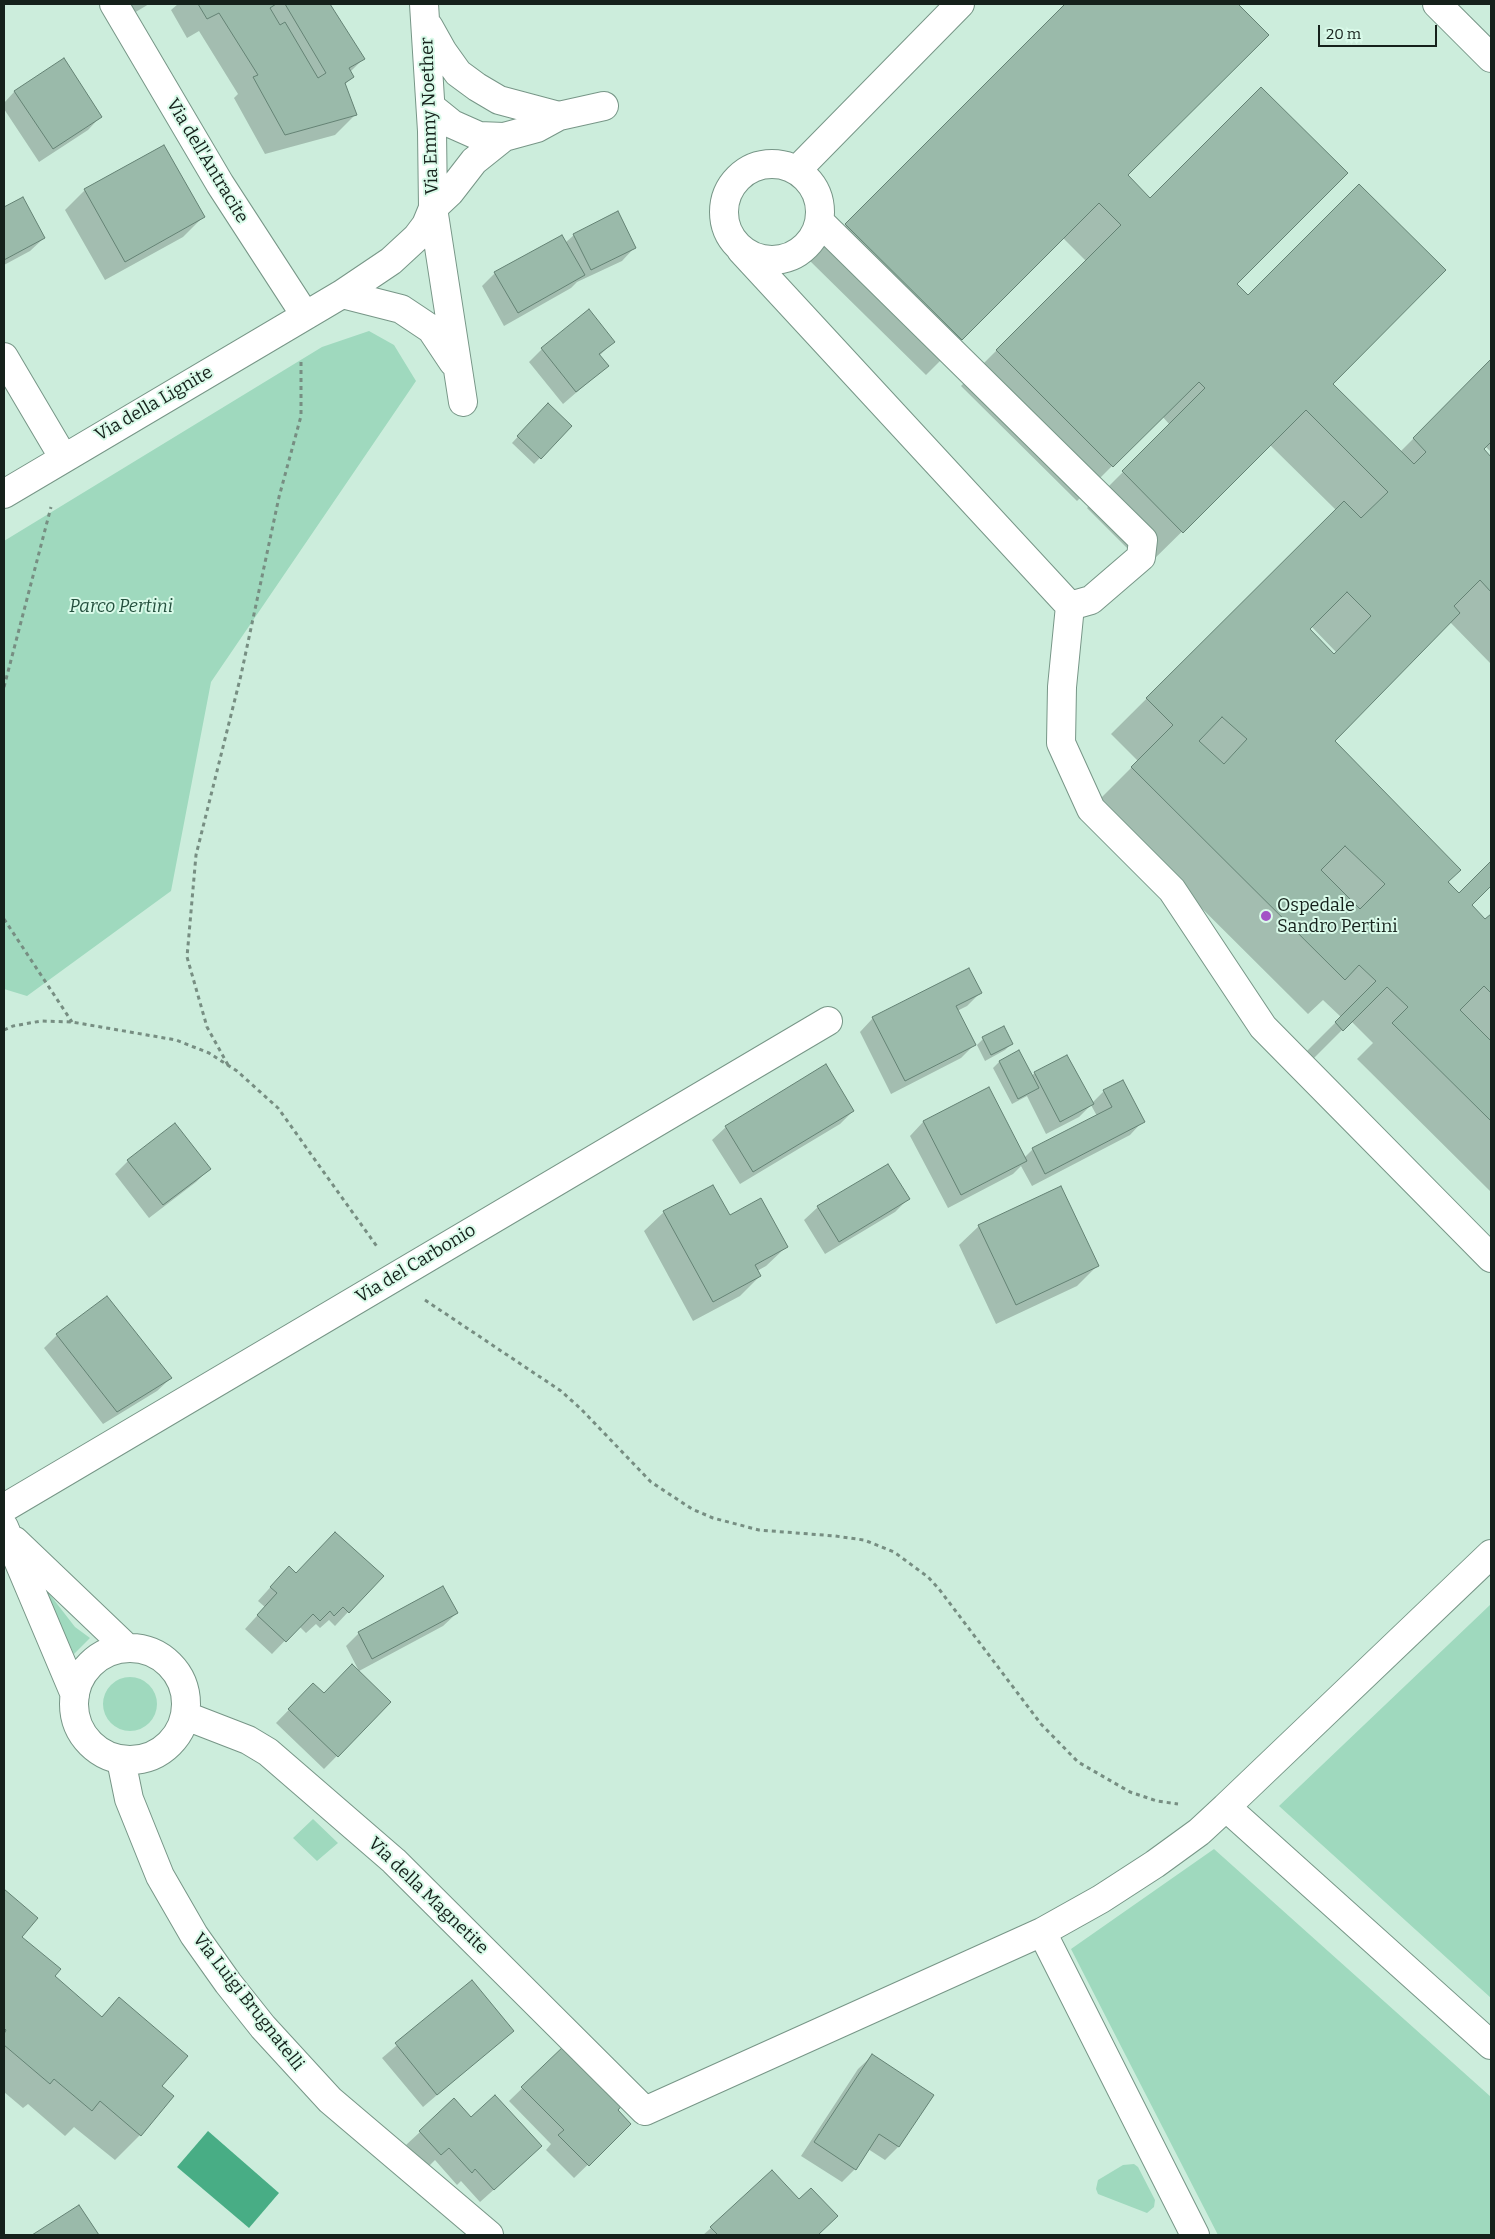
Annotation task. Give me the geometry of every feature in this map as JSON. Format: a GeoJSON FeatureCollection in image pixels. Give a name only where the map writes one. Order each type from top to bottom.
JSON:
{"type":"FeatureCollection","features":[{"type":"Feature","properties":{"kind":"street","name":"Via dell'Antracite"},"geometry":{"type":"LineString","coordinates":[[114,4],[220,184],[305,315]]}},
{"type":"Feature","properties":{"kind":"street"},"geometry":{"type":"LineString","coordinates":[[797,170],[960,4]]}},
{"type":"Feature","properties":{"kind":"street"},"geometry":{"type":"LineString","coordinates":[[1438,4],[1491,58]]}},
{"type":"Feature","properties":{"kind":"street","name":"Via Emmy Noether"},"geometry":{"type":"LineString","coordinates":[[305,315],[342,294],[406,249],[422,231],[433,208],[431,107],[425,13]]}},
{"type":"Feature","properties":{"kind":"street"},"geometry":{"type":"LineString","coordinates":[[425,13],[443,52],[458,73],[499,100],[559,116]]}},
{"type":"Feature","properties":{"kind":"street"},"geometry":{"type":"LineString","coordinates":[[431,107],[452,124],[479,136],[504,137],[538,128],[559,116],[604,106]]}},
{"type":"Feature","properties":{"kind":"street"},"geometry":{"type":"LineString","coordinates":[[462,402],[433,208],[450,192],[474,161],[504,137]]}},
{"type":"Feature","properties":{"kind":"street"},"geometry":{"type":"LineString","coordinates":[[741,250],[758,259],[779,260],[798,254],[812,240],[820,222],[820,201],[812,183],[797,170],[780,164],[761,165],[744,172],[732,185],[724,202],[724,219],[730,236],[741,250],[1070,606],[1062,687],[1061,743],[1091,809],[1172,890],[1263,1027],[1491,1258]]}},
{"type":"Feature","properties":{"kind":"street"},"geometry":{"type":"LineString","coordinates":[[820,222],[1143,540],[1141,557],[1091,600],[1070,606]]}},
{"type":"Feature","properties":{"kind":"street"},"geometry":{"type":"LineString","coordinates":[[342,294],[361,297],[401,309],[431,329],[457,367]]}},
{"type":"Feature","properties":{"kind":"street","name":"Via della Lignite"},"geometry":{"type":"LineString","coordinates":[[4,494],[305,315]]}},
{"type":"Feature","properties":{"kind":"street"},"geometry":{"type":"LineString","coordinates":[[4,356],[63,458]]}},
{"type":"Feature","properties":{"kind":"street","name":"Via del Carbonio"},"geometry":{"type":"LineString","coordinates":[[5,1526],[398,1275],[828,1021]]}},
{"type":"Feature","properties":{"kind":"street"},"geometry":{"type":"LineString","coordinates":[[5,1526],[126,1647]]}},
{"type":"Feature","properties":{"kind":"street"},"geometry":{"type":"LineString","coordinates":[[5,1526],[74,1695]]}},
{"type":"Feature","properties":{"kind":"street"},"geometry":{"type":"LineString","coordinates":[[1195,2235],[1042,1932],[1101,1899],[1155,1864],[1199,1832],[1491,1554]]}},
{"type":"Feature","properties":{"kind":"street"},"geometry":{"type":"LineString","coordinates":[[126,1647],[144,1649],[160,1655],[178,1673],[183,1681],[187,1699],[186,1716],[180,1731],[170,1744],[158,1753],[143,1758],[121,1760],[98,1750],[86,1739],[78,1726],[74,1710],[74,1695],[78,1680],[87,1668],[98,1658],[111,1651],[126,1647]]}},
{"type":"Feature","properties":{"kind":"street","name":"Via della Magnetite"},"geometry":{"type":"LineString","coordinates":[[186,1716],[248,1740],[268,1752],[394,1860],[645,2111],[1042,1932]]}},
{"type":"Feature","properties":{"kind":"street","name":"Via Luigi Brugnatelli"},"geometry":{"type":"LineString","coordinates":[[121,1760],[129,1799],[160,1876],[194,1935],[228,1983],[263,2027],[330,2100],[489,2235]]}},
{"type":"Feature","properties":{"kind":"street"},"geometry":{"type":"LineString","coordinates":[[1226,1807],[1491,2045]]}},
{"type":"Feature","properties":{"kind":"path"},"geometry":{"type":"LineString","coordinates":[[228,1066],[207,1026],[187,957],[196,856],[241,675],[279,497],[301,416],[300,354]]}},
{"type":"Feature","properties":{"kind":"path"},"geometry":{"type":"LineString","coordinates":[[4,687],[63,458]]}},
{"type":"Feature","properties":{"kind":"path"},"geometry":{"type":"LineString","coordinates":[[4,919],[72,1022]]}},
{"type":"Feature","properties":{"kind":"path"},"geometry":{"type":"LineString","coordinates":[[4,1030],[13,1026],[41,1021],[72,1022],[176,1040],[209,1053],[254,1085],[278,1108],[398,1275],[416,1294],[561,1391],[652,1482],[692,1509],[713,1518],[759,1530],[864,1540],[894,1552],[914,1565],[939,1590],[1041,1724],[1078,1762],[1130,1792],[1157,1801],[1183,1805],[1226,1807]]}},
{"type":"Feature","properties":{"kind":"green space","name":"Parco Pertini"},"geometry":{"type":"Polygon","coordinates":[[[369,331],[394,345],[416,381],[211,682],[171,891],[27,996],[4,989],[4,541],[322,347],[369,331]]]}},
{"type":"Feature","properties":{"kind":"green space"},"geometry":{"type":"Polygon","coordinates":[[[37,1578],[75,1627],[90,1638],[74,1654],[37,1578]]]}},
{"type":"Feature","properties":{"kind":"green space"},"geometry":{"type":"Polygon","coordinates":[[[1491,1604],[1491,1998],[1279,1806],[1491,1604]]]}},
{"type":"Feature","properties":{"kind":"green space"},"geometry":{"type":"Polygon","coordinates":[[[130,1677],[140,1679],[149,1685],[155,1694],[157,1704],[155,1714],[149,1723],[140,1729],[130,1731],[120,1729],[111,1723],[105,1714],[103,1704],[105,1694],[111,1685],[120,1679],[130,1677]]]}},
{"type":"Feature","properties":{"kind":"green space"},"geometry":{"type":"Polygon","coordinates":[[[313,1819],[338,1843],[317,1861],[293,1838],[313,1819]]]}},
{"type":"Feature","properties":{"kind":"green space"},"geometry":{"type":"Polygon","coordinates":[[[1214,1849],[1491,2097],[1491,2235],[1218,2235],[1071,1949],[1214,1849]]]}},
{"type":"Feature","properties":{"kind":"green space"},"geometry":{"type":"Polygon","coordinates":[[[1134,2164],[1138,2167],[1155,2200],[1154,2207],[1147,2213],[1098,2194],[1096,2189],[1098,2180],[1123,2165],[1134,2164]]]}},
{"type":"Feature","properties":{"kind":"shaded area"},"geometry":{"type":"Polygon","coordinates":[[[208,2131],[279,2193],[249,2228],[177,2167],[208,2131]]]}},
{"type":"Feature","properties":{"kind":"building"},"geometry":{"type":"Polygon","coordinates":[[[198,4],[276,4],[270,8],[280,25],[285,22],[318,78],[326,73],[285,4],[330,4],[365,59],[349,68],[354,77],[345,83],[357,115],[285,135],[253,77],[258,75],[219,13],[207,19],[198,4]]]}},
{"type":"Feature","properties":{"kind":"building","name":"Ospedale Sandro Pertini"},"geometry":{"type":"Polygon","coordinates":[[[1065,4],[1238,4],[1269,35],[1128,175],[1150,198],[1261,87],[1348,173],[1237,284],[1248,295],[1359,184],[1446,270],[1333,384],[1414,464],[1426,452],[1413,438],[1491,359],[1491,442],[1484,449],[1491,457],[1491,592],[1480,580],[1454,606],[1460,613],[1335,741],[1461,870],[1448,882],[1459,893],[1491,861],[1491,886],[1472,905],[1485,919],[1491,914],[1491,993],[1484,986],[1460,1010],[1491,1041],[1491,1121],[1392,1023],[1408,1007],[1387,987],[1343,1031],[1335,1022],[1376,981],[1359,965],[1345,980],[1131,767],[1173,725],[1146,698],[1344,501],[1361,518],[1388,492],[1306,410],[1183,533],[1122,471],[1205,388],[1199,382],[1113,467],[996,350],[1121,225],[1099,203],[962,340],[845,224],[1065,4]],[[1347,592],[1310,629],[1334,654],[1371,616],[1347,592]],[[1222,717],[1199,741],[1224,764],[1247,739],[1222,717]],[[1345,846],[1321,870],[1360,909],[1385,884],[1345,846]]]}},
{"type":"Feature","properties":{"kind":"building"},"geometry":{"type":"Polygon","coordinates":[[[64,58],[102,117],[53,149],[14,91],[64,58]]]}},
{"type":"Feature","properties":{"kind":"building"},"geometry":{"type":"Polygon","coordinates":[[[164,145],[205,217],[125,262],[84,189],[164,145]]]}},
{"type":"Feature","properties":{"kind":"building"},"geometry":{"type":"Polygon","coordinates":[[[23,197],[45,238],[4,260],[4,207],[23,197]]]}},
{"type":"Feature","properties":{"kind":"building"},"geometry":{"type":"Polygon","coordinates":[[[618,211],[636,248],[591,270],[573,234],[618,211]]]}},
{"type":"Feature","properties":{"kind":"building"},"geometry":{"type":"Polygon","coordinates":[[[562,235],[585,275],[518,313],[494,272],[562,235]]]}},
{"type":"Feature","properties":{"kind":"building"},"geometry":{"type":"Polygon","coordinates":[[[589,309],[615,342],[599,354],[609,366],[576,392],[541,348],[589,309]]]}},
{"type":"Feature","properties":{"kind":"building"},"geometry":{"type":"Polygon","coordinates":[[[548,403],[572,426],[541,459],[517,436],[548,403]]]}},
{"type":"Feature","properties":{"kind":"building"},"geometry":{"type":"Polygon","coordinates":[[[969,968],[982,993],[956,1006],[976,1045],[905,1081],[872,1017],[969,968]]]}},
{"type":"Feature","properties":{"kind":"building"},"geometry":{"type":"Polygon","coordinates":[[[1004,1026],[1013,1044],[991,1055],[982,1037],[1004,1026]]]}},
{"type":"Feature","properties":{"kind":"building"},"geometry":{"type":"Polygon","coordinates":[[[1019,1050],[1039,1088],[1018,1099],[999,1061],[1019,1050]]]}},
{"type":"Feature","properties":{"kind":"building"},"geometry":{"type":"Polygon","coordinates":[[[1067,1055],[1094,1104],[1060,1122],[1034,1072],[1067,1055]]]}},
{"type":"Feature","properties":{"kind":"building"},"geometry":{"type":"Polygon","coordinates":[[[826,1064],[854,1111],[753,1172],[725,1126],[826,1064]]]}},
{"type":"Feature","properties":{"kind":"building"},"geometry":{"type":"Polygon","coordinates":[[[1123,1080],[1145,1122],[1045,1174],[1032,1148],[1112,1107],[1103,1090],[1123,1080]]]}},
{"type":"Feature","properties":{"kind":"building"},"geometry":{"type":"Polygon","coordinates":[[[989,1087],[1027,1161],[961,1195],[923,1121],[989,1087]]]}},
{"type":"Feature","properties":{"kind":"building"},"geometry":{"type":"Polygon","coordinates":[[[175,1123],[211,1169],[163,1205],[127,1160],[175,1123]]]}},
{"type":"Feature","properties":{"kind":"building"},"geometry":{"type":"Polygon","coordinates":[[[888,1164],[910,1199],[839,1242],[817,1206],[888,1164]]]}},
{"type":"Feature","properties":{"kind":"building"},"geometry":{"type":"Polygon","coordinates":[[[713,1185],[730,1215],[761,1198],[788,1247],[755,1265],[761,1276],[713,1302],[663,1211],[713,1185]]]}},
{"type":"Feature","properties":{"kind":"building"},"geometry":{"type":"Polygon","coordinates":[[[1061,1186],[1099,1266],[1016,1305],[978,1225],[1061,1186]]]}},
{"type":"Feature","properties":{"kind":"building"},"geometry":{"type":"Polygon","coordinates":[[[107,1296],[172,1378],[117,1412],[56,1334],[107,1296]]]}},
{"type":"Feature","properties":{"kind":"building"},"geometry":{"type":"Polygon","coordinates":[[[335,1532],[384,1576],[349,1613],[343,1607],[334,1616],[330,1611],[320,1621],[313,1614],[286,1642],[257,1615],[277,1593],[270,1587],[289,1566],[296,1573],[335,1532]]]}},
{"type":"Feature","properties":{"kind":"building"},"geometry":{"type":"Polygon","coordinates":[[[443,1586],[458,1613],[372,1659],[358,1632],[443,1586]]]}},
{"type":"Feature","properties":{"kind":"building"},"geometry":{"type":"Polygon","coordinates":[[[352,1664],[391,1702],[338,1757],[288,1709],[313,1683],[324,1693],[352,1664]]]}},
{"type":"Feature","properties":{"kind":"building"},"geometry":{"type":"Polygon","coordinates":[[[4,1889],[38,1918],[22,1937],[61,1969],[55,1976],[102,2017],[119,1997],[188,2056],[162,2086],[174,2096],[141,2136],[100,2101],[92,2111],[54,2079],[50,2084],[4,2045],[6,2030],[4,2028],[4,1889]]]}},
{"type":"Feature","properties":{"kind":"building"},"geometry":{"type":"Polygon","coordinates":[[[472,1980],[514,2031],[437,2095],[395,2043],[472,1980]]]}},
{"type":"Feature","properties":{"kind":"building"},"geometry":{"type":"Polygon","coordinates":[[[566,2044],[624,2103],[618,2110],[631,2124],[589,2166],[558,2135],[564,2130],[521,2087],[566,2044]]]}},
{"type":"Feature","properties":{"kind":"building"},"geometry":{"type":"Polygon","coordinates":[[[872,2054],[934,2095],[899,2147],[879,2134],[856,2170],[814,2142],[872,2054]]]}},
{"type":"Feature","properties":{"kind":"building"},"geometry":{"type":"Polygon","coordinates":[[[495,2095],[542,2146],[494,2190],[475,2169],[472,2173],[449,2148],[441,2155],[419,2131],[454,2098],[471,2117],[495,2095]]]}},
{"type":"Feature","properties":{"kind":"building"},"geometry":{"type":"Polygon","coordinates":[[[772,2170],[799,2199],[811,2188],[838,2216],[818,2235],[718,2235],[710,2227],[772,2170]]]}},
{"type":"Feature","properties":{"kind":"building"},"geometry":{"type":"Polygon","coordinates":[[[79,2205],[99,2235],[32,2235],[79,2205]]]}},
{"type":"Feature","properties":{"kind":"place","name":"Ospedale Sandro Pertini"},"geometry":{"type":"Point","coordinates":[1266,916]}}]}
